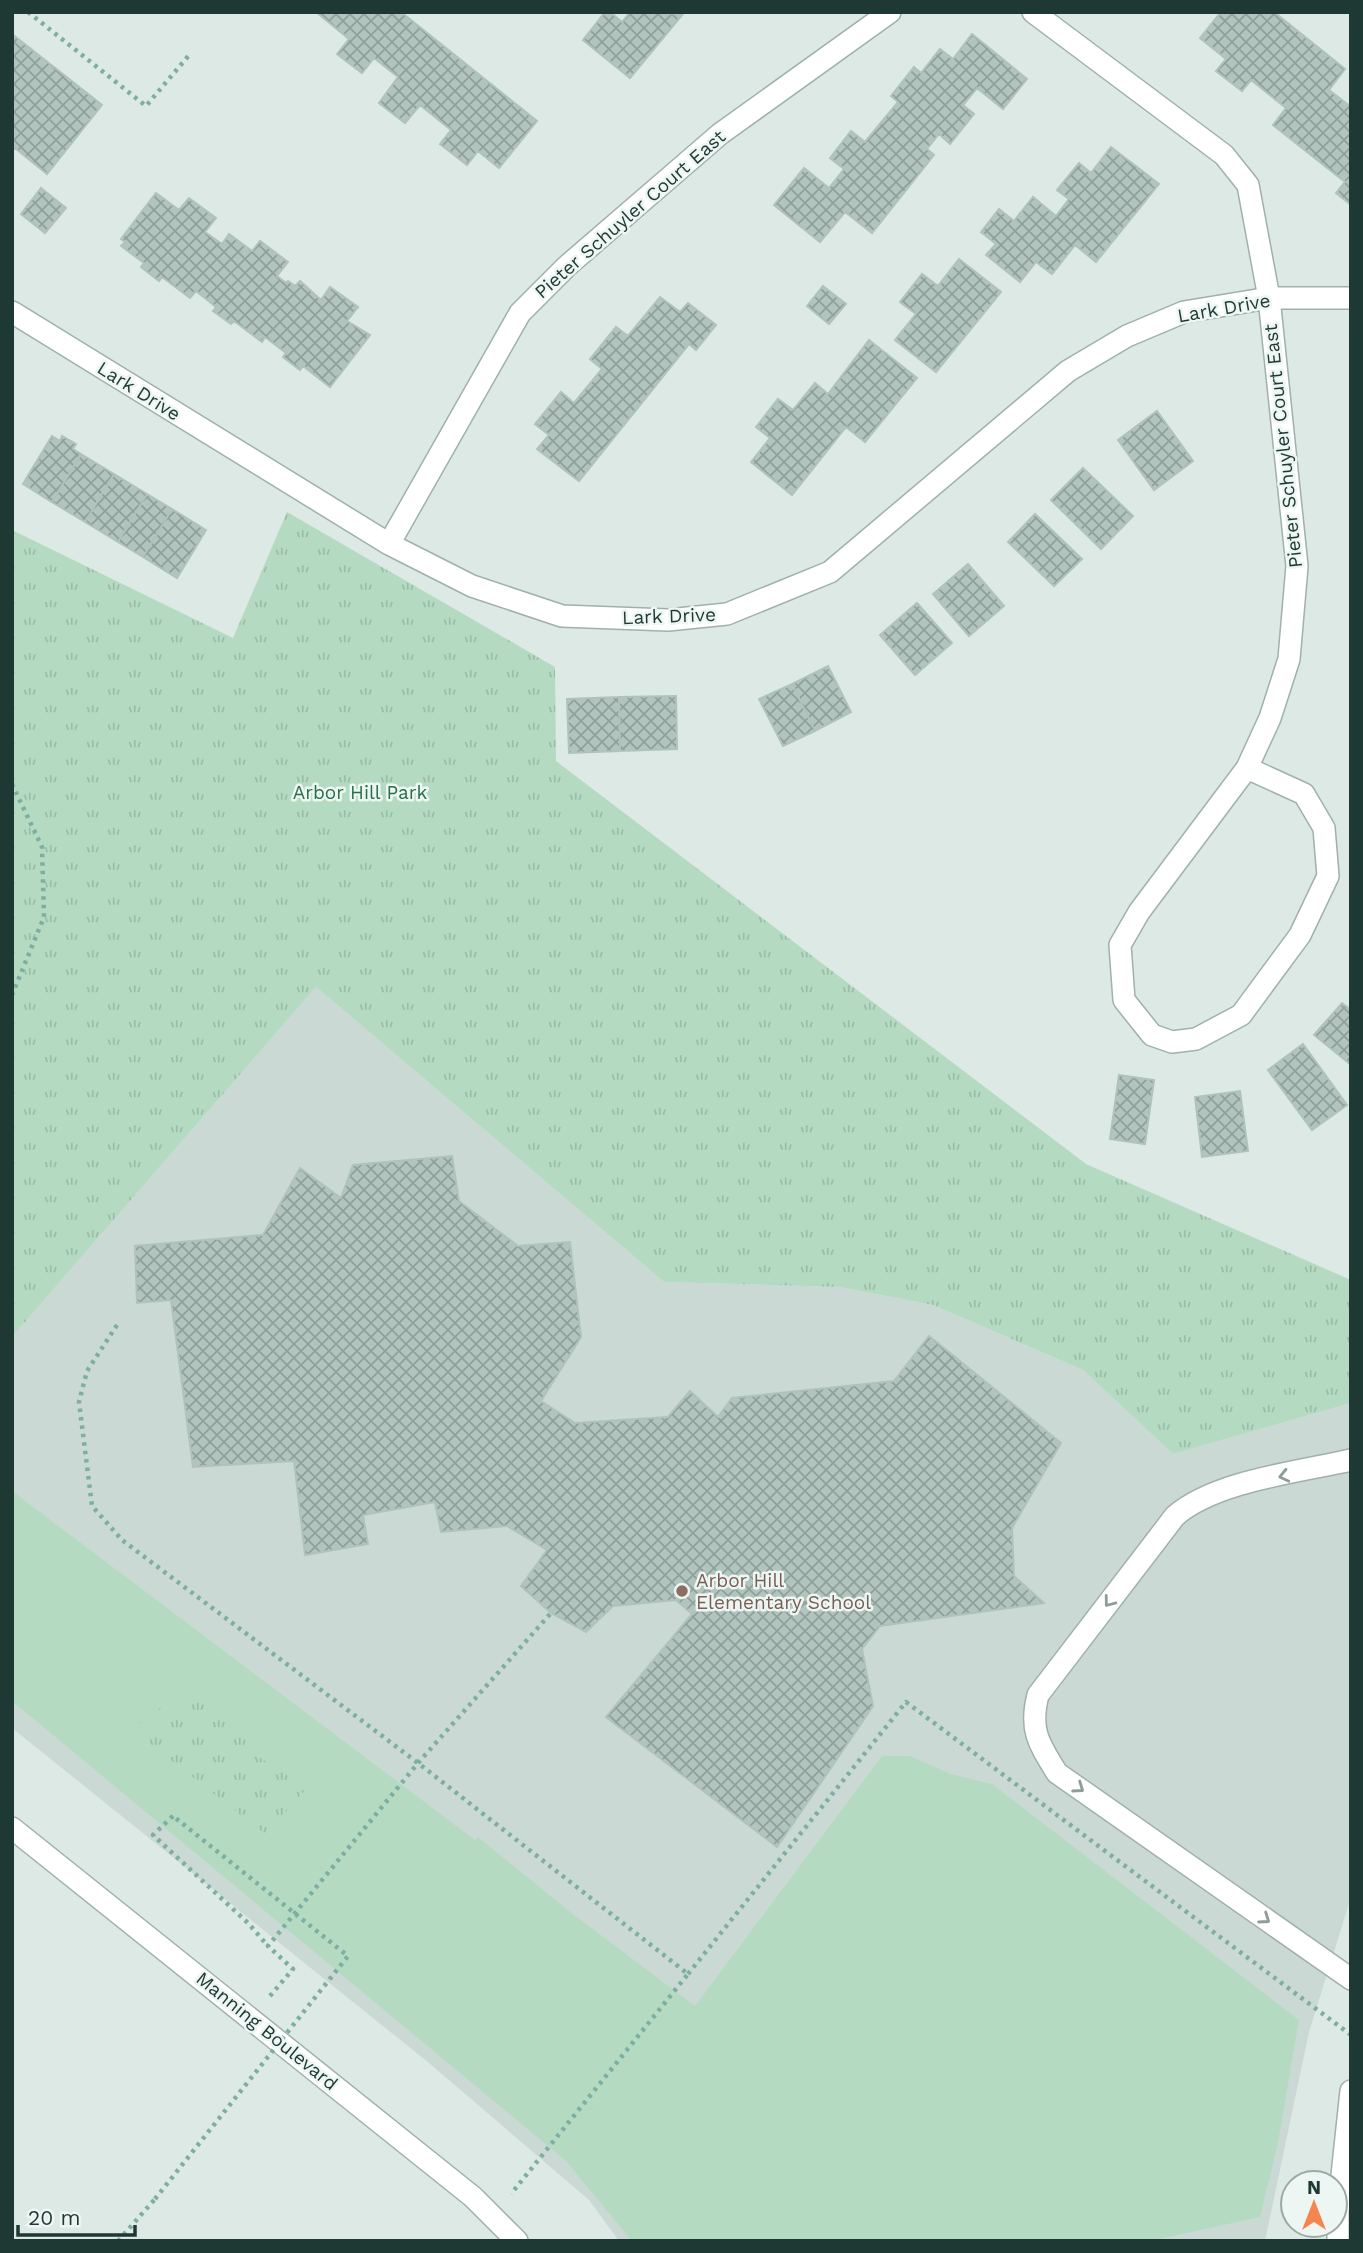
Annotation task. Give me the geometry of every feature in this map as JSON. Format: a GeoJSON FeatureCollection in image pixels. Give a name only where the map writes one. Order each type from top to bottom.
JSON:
{"type":"FeatureCollection","features":[{"type":"Feature","properties":{"kind":"street","name":"Pieter Schuyler Court East"},"geometry":{"type":"LineString","coordinates":[[389,544],[520,313],[567,266],[720,134],[890,12]]}},
{"type":"Feature","properties":{"kind":"street","name":"Pieter Schuyler Court East"},"geometry":{"type":"LineString","coordinates":[[1033,12],[1134,84],[1224,155],[1248,185],[1269,298],[1297,566],[1289,659],[1270,718],[1247,768],[1139,912],[1120,945],[1124,1000],[1152,1035],[1172,1042],[1196,1038],[1241,1014],[1300,935],[1328,876],[1324,828],[1304,794],[1247,768]]}},
{"type":"Feature","properties":{"kind":"street","name":"Lark Drive"},"geometry":{"type":"LineString","coordinates":[[12,312],[389,544],[472,586],[562,616],[668,620],[727,614],[830,572],[1068,371],[1127,336],[1184,312],[1269,298],[1351,298]]}},
{"type":"Feature","properties":{"kind":"street"},"geometry":{"type":"LineString","coordinates":[[1351,1460],[1214,1492],[1192,1501],[1175,1516],[1038,1695],[1033,1717],[1038,1741],[1057,1773],[1351,1979]]}},
{"type":"Feature","properties":{"kind":"street","name":"Manning Boulevard"},"geometry":{"type":"LineString","coordinates":[[12,1828],[473,2197],[517,2241]]}},
{"type":"Feature","properties":{"kind":"street"},"geometry":{"type":"LineString","coordinates":[[1338,2241],[1338,2211],[1351,2091]]}},
{"type":"Feature","properties":{"kind":"path"},"geometry":{"type":"LineString","coordinates":[[28,12],[146,106],[190,54]]}},
{"type":"Feature","properties":{"kind":"path"},"geometry":{"type":"LineString","coordinates":[[12,784],[42,847],[44,917],[12,995]]}},
{"type":"Feature","properties":{"kind":"path"},"geometry":{"type":"LineString","coordinates":[[117,1325],[87,1371],[79,1402],[92,1506],[122,1540],[418,1763],[688,1975]]}},
{"type":"Feature","properties":{"kind":"path"},"geometry":{"type":"LineString","coordinates":[[268,1946],[418,1763],[551,1613]]}},
{"type":"Feature","properties":{"kind":"path"},"geometry":{"type":"LineString","coordinates":[[493,2216],[906,1702],[1351,2035]]}},
{"type":"Feature","properties":{"kind":"path"},"geometry":{"type":"LineString","coordinates":[[118,2241],[155,2199],[348,1956],[173,1816],[153,1835],[248,1923],[293,1969],[251,2018]]}},
{"type":"Feature","properties":{"kind":"shaded area","name":"Arbor Hill Elementary School"},"geometry":{"type":"Polygon","coordinates":[[[316,987],[664,1282],[839,1287],[933,1305],[1083,1370],[1173,1454],[1351,1403],[1351,1897],[1309,2032],[1265,2241],[619,2241],[589,2200],[429,2063],[12,1728],[12,1337],[316,987]]]}},
{"type":"Feature","properties":{"kind":"green space","name":"Arbor Hill Park"},"geometry":{"type":"Polygon","coordinates":[[[287,512],[555,667],[556,761],[1086,1164],[1351,1280],[1351,1403],[1173,1454],[1083,1370],[933,1305],[839,1287],[664,1282],[316,987],[12,1337],[12,530],[233,638],[287,512]]]}},
{"type":"Feature","properties":{"kind":"green space"},"geometry":{"type":"Polygon","coordinates":[[[12,1491],[475,1840],[478,1837],[569,1911],[695,2006],[882,1756],[910,1756],[951,1774],[992,1784],[1299,2020],[1278,2143],[1260,2217],[1150,2241],[632,2241],[566,2161],[12,1701],[12,1491]]]}},
{"type":"Feature","properties":{"kind":"green space"},"geometry":{"type":"Polygon","coordinates":[[[212,1690],[255,1730],[259,1757],[307,1788],[265,1834],[143,1738],[139,1716],[212,1690]]]}},
{"type":"Feature","properties":{"kind":"building"},"geometry":{"type":"Polygon","coordinates":[[[316,12],[401,12],[537,121],[499,168],[478,151],[467,165],[440,144],[451,130],[420,105],[405,123],[379,103],[398,77],[374,58],[362,73],[337,54],[349,39],[316,12]]]}},
{"type":"Feature","properties":{"kind":"building"},"geometry":{"type":"Polygon","coordinates":[[[605,12],[610,12],[622,22],[630,12],[683,14],[630,78],[583,40],[605,12]]]}},
{"type":"Feature","properties":{"kind":"building"},"geometry":{"type":"Polygon","coordinates":[[[1221,12],[1274,12],[1345,69],[1329,90],[1351,107],[1351,205],[1336,193],[1345,182],[1273,125],[1286,108],[1251,80],[1242,91],[1216,71],[1226,59],[1200,38],[1221,12]]]}},
{"type":"Feature","properties":{"kind":"building"},"geometry":{"type":"Polygon","coordinates":[[[12,34],[102,105],[47,174],[15,148],[12,151],[12,34]]]}},
{"type":"Feature","properties":{"kind":"building"},"geometry":{"type":"Polygon","coordinates":[[[972,34],[1027,79],[1003,109],[977,88],[963,105],[974,114],[950,144],[939,134],[927,149],[934,155],[872,233],[845,212],[820,242],[774,205],[804,168],[829,188],[844,169],[830,158],[851,131],[865,142],[898,102],[891,96],[914,67],[921,73],[940,49],[953,59],[972,34]]]}},
{"type":"Feature","properties":{"kind":"building"},"geometry":{"type":"Polygon","coordinates":[[[1111,147],[1159,184],[1096,262],[1075,245],[1052,274],[1036,262],[1020,282],[986,255],[996,244],[981,232],[999,209],[1014,221],[1033,197],[1056,216],[1069,199],[1057,190],[1079,163],[1091,173],[1111,147]]]}},
{"type":"Feature","properties":{"kind":"building"},"geometry":{"type":"Polygon","coordinates":[[[41,188],[66,208],[45,233],[21,214],[41,188]]]}},
{"type":"Feature","properties":{"kind":"building"},"geometry":{"type":"Polygon","coordinates":[[[156,193],[179,210],[189,198],[216,218],[205,232],[222,244],[229,234],[252,251],[260,241],[288,262],[277,276],[286,283],[288,281],[295,286],[300,281],[321,300],[330,287],[358,307],[347,321],[370,335],[330,387],[303,366],[300,370],[283,357],[286,353],[265,337],[262,342],[234,321],[231,324],[213,311],[216,307],[196,291],[190,298],[162,277],[159,281],[141,267],[144,263],[121,246],[125,242],[121,239],[156,193]]]}},
{"type":"Feature","properties":{"kind":"building"},"geometry":{"type":"Polygon","coordinates":[[[959,259],[1001,292],[936,372],[895,340],[916,314],[900,302],[922,274],[938,286],[959,259]]]}},
{"type":"Feature","properties":{"kind":"building"},"geometry":{"type":"Polygon","coordinates":[[[823,286],[846,304],[829,324],[807,306],[823,286]]]}},
{"type":"Feature","properties":{"kind":"building"},"geometry":{"type":"Polygon","coordinates":[[[660,297],[680,312],[688,303],[716,325],[696,350],[689,344],[579,481],[537,449],[549,435],[535,424],[561,392],[574,403],[602,369],[590,359],[616,327],[628,336],[660,297]]]}},
{"type":"Feature","properties":{"kind":"building"},"geometry":{"type":"Polygon","coordinates":[[[869,340],[917,378],[865,442],[846,427],[792,495],[751,462],[770,438],[756,427],[778,399],[793,410],[815,383],[828,394],[869,340]]]}},
{"type":"Feature","properties":{"kind":"building"},"geometry":{"type":"Polygon","coordinates":[[[1157,411],[1193,461],[1154,490],[1118,440],[1157,411]]]}},
{"type":"Feature","properties":{"kind":"building"},"geometry":{"type":"Polygon","coordinates":[[[52,436],[60,441],[62,436],[76,444],[73,449],[81,454],[52,502],[23,484],[52,436]]]}},
{"type":"Feature","properties":{"kind":"building"},"geometry":{"type":"Polygon","coordinates":[[[81,454],[114,474],[85,522],[52,502],[81,454]]]}},
{"type":"Feature","properties":{"kind":"building"},"geometry":{"type":"Polygon","coordinates":[[[1083,468],[1133,516],[1101,549],[1051,500],[1083,468]]]}},
{"type":"Feature","properties":{"kind":"building"},"geometry":{"type":"Polygon","coordinates":[[[114,474],[147,494],[118,542],[85,522],[114,474]]]}},
{"type":"Feature","properties":{"kind":"building"},"geometry":{"type":"Polygon","coordinates":[[[147,494],[172,509],[143,557],[118,542],[147,494]]]}},
{"type":"Feature","properties":{"kind":"building"},"geometry":{"type":"Polygon","coordinates":[[[172,509],[206,530],[177,578],[143,557],[172,509]]]}},
{"type":"Feature","properties":{"kind":"building"},"geometry":{"type":"Polygon","coordinates":[[[1035,514],[1082,559],[1054,586],[1008,542],[1035,514]]]}},
{"type":"Feature","properties":{"kind":"building"},"geometry":{"type":"Polygon","coordinates":[[[968,564],[1004,606],[969,636],[933,594],[968,564]]]}},
{"type":"Feature","properties":{"kind":"building"},"geometry":{"type":"Polygon","coordinates":[[[917,603],[952,643],[915,675],[880,635],[917,603]]]}},
{"type":"Feature","properties":{"kind":"building"},"geometry":{"type":"Polygon","coordinates":[[[828,666],[851,712],[815,731],[792,684],[828,666]]]}},
{"type":"Feature","properties":{"kind":"building"},"geometry":{"type":"Polygon","coordinates":[[[792,684],[815,731],[783,746],[759,699],[792,684]]]}},
{"type":"Feature","properties":{"kind":"building"},"geometry":{"type":"Polygon","coordinates":[[[676,696],[677,749],[620,751],[619,697],[676,696]]]}},
{"type":"Feature","properties":{"kind":"building"},"geometry":{"type":"Polygon","coordinates":[[[619,697],[620,751],[569,753],[567,699],[619,697]]]}},
{"type":"Feature","properties":{"kind":"building"},"geometry":{"type":"Polygon","coordinates":[[[1342,1003],[1351,1010],[1351,1065],[1314,1035],[1342,1003]]]}},
{"type":"Feature","properties":{"kind":"building"},"geometry":{"type":"Polygon","coordinates":[[[1303,1044],[1347,1105],[1312,1130],[1268,1070],[1303,1044]]]}},
{"type":"Feature","properties":{"kind":"building"},"geometry":{"type":"Polygon","coordinates":[[[1119,1075],[1154,1080],[1145,1144],[1110,1139],[1119,1075]]]}},
{"type":"Feature","properties":{"kind":"building"},"geometry":{"type":"Polygon","coordinates":[[[1240,1091],[1248,1151],[1202,1157],[1195,1097],[1240,1091]]]}},
{"type":"Feature","properties":{"kind":"building","name":"Arbor Hill Elementary School"},"geometry":{"type":"Polygon","coordinates":[[[452,1156],[459,1201],[518,1246],[570,1242],[581,1337],[541,1401],[575,1423],[668,1417],[690,1391],[718,1417],[732,1398],[894,1381],[929,1336],[1061,1443],[1012,1528],[1014,1576],[1044,1603],[880,1626],[862,1649],[873,1706],[777,1847],[606,1717],[692,1614],[676,1600],[613,1606],[586,1632],[551,1613],[521,1586],[547,1550],[507,1526],[441,1532],[435,1502],[363,1515],[368,1544],[305,1555],[294,1461],[193,1467],[171,1300],[137,1303],[135,1246],[263,1235],[300,1168],[341,1198],[353,1165],[452,1156]]]}},
{"type":"Feature","properties":{"kind":"place","name":"Arbor Hill Elementary School"},"geometry":{"type":"Point","coordinates":[682,1591]}}]}
